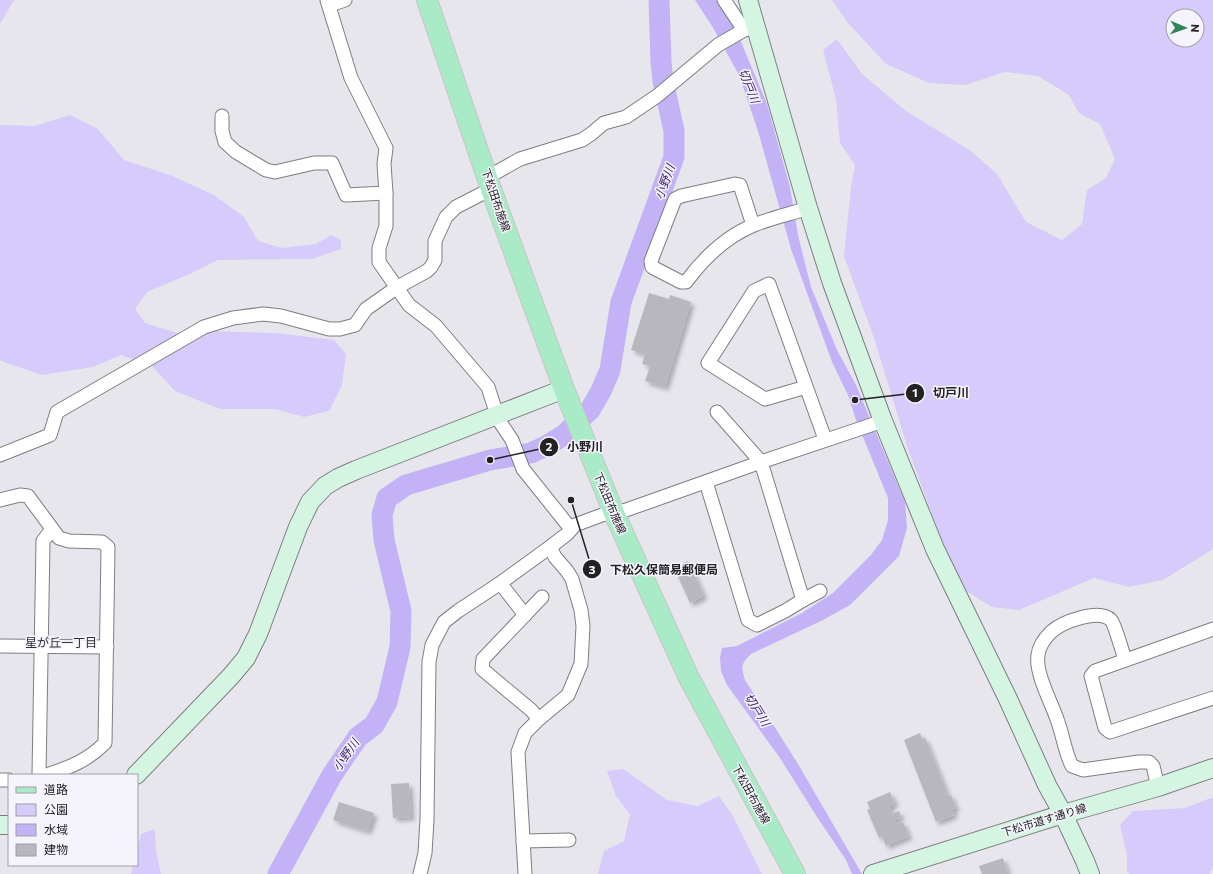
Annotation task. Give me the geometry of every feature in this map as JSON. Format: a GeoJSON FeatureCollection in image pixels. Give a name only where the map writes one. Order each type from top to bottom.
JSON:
{"type":"FeatureCollection","features":[{"type":"Feature","properties":{"kind":"main road","name":"下松田布施線"},"geometry":{"type":"LineString","coordinates":[[427,0],[490,183],[564,389],[614,512],[689,678],[795,874]]}},
{"type":"Feature","properties":{"kind":"street"},"geometry":{"type":"LineString","coordinates":[[345,0],[328,2],[351,78],[386,148],[384,164],[386,226],[379,248],[379,262],[409,305],[436,326],[488,387],[497,415],[512,440],[523,469],[571,529]]}},
{"type":"Feature","properties":{"kind":"street"},"geometry":{"type":"LineString","coordinates":[[724,0],[746,30],[802,210],[832,283],[880,422],[935,548],[1063,814],[1090,874]]}},
{"type":"Feature","properties":{"kind":"street"},"geometry":{"type":"LineString","coordinates":[[746,30],[748,0]]}},
{"type":"Feature","properties":{"kind":"street"},"geometry":{"type":"LineString","coordinates":[[0,455],[50,435],[57,412],[204,327],[234,318],[263,314],[281,316],[329,329],[340,329],[355,325],[366,309],[396,288],[427,271],[431,267],[435,260],[435,241],[446,217],[456,207],[520,159],[582,140],[604,123],[626,118],[657,96],[718,45],[746,30]]}},
{"type":"Feature","properties":{"kind":"street"},"geometry":{"type":"LineString","coordinates":[[222,116],[222,131],[225,142],[236,152],[266,170],[275,172],[314,163],[332,163],[346,195],[386,193]]}},
{"type":"Feature","properties":{"kind":"street"},"geometry":{"type":"LineString","coordinates":[[753,225],[740,185],[735,184],[681,196],[674,199],[651,261],[652,267],[681,282],[686,282],[697,267],[729,238],[753,225],[802,210]]}},
{"type":"Feature","properties":{"kind":"street"},"geometry":{"type":"LineString","coordinates":[[806,387],[765,399],[708,363],[754,291],[769,284],[806,387],[825,440]]}},
{"type":"Feature","properties":{"kind":"street"},"geometry":{"type":"LineString","coordinates":[[137,774],[231,676],[246,658],[258,634],[298,527],[310,502],[325,486],[356,470],[564,389]]}},
{"type":"Feature","properties":{"kind":"street"},"geometry":{"type":"LineString","coordinates":[[717,412],[761,462],[803,600]]}},
{"type":"Feature","properties":{"kind":"street"},"geometry":{"type":"LineString","coordinates":[[420,874],[426,853],[429,662],[432,645],[444,622],[458,610],[499,584],[550,547],[575,526],[602,515],[626,510],[880,422]]}},
{"type":"Feature","properties":{"kind":"street"},"geometry":{"type":"LineString","coordinates":[[706,482],[748,620],[757,625],[820,591]]}},
{"type":"Feature","properties":{"kind":"street"},"geometry":{"type":"LineString","coordinates":[[0,500],[20,495],[28,496],[59,538],[69,541],[102,542],[108,547],[105,743],[95,754],[78,763],[50,774]]}},
{"type":"Feature","properties":{"kind":"street"},"geometry":{"type":"LineString","coordinates":[[39,774],[43,542],[52,529]]}},
{"type":"Feature","properties":{"kind":"street"},"geometry":{"type":"LineString","coordinates":[[525,874],[518,752],[525,733],[539,719],[568,695],[581,664],[583,626],[581,610],[572,579],[555,557],[550,547]]}},
{"type":"Feature","properties":{"kind":"street"},"geometry":{"type":"LineString","coordinates":[[499,584],[526,615]]}},
{"type":"Feature","properties":{"kind":"street"},"geometry":{"type":"LineString","coordinates":[[539,719],[531,710],[482,669],[483,659],[542,597]]}},
{"type":"Feature","properties":{"kind":"street"},"geometry":{"type":"LineString","coordinates":[[1125,660],[1112,620],[1105,616],[1089,616],[1071,620],[1052,631],[1043,641],[1038,654],[1038,667],[1072,766],[1083,770],[1139,762],[1149,762],[1153,766],[1158,787]]}},
{"type":"Feature","properties":{"kind":"street"},"geometry":{"type":"LineString","coordinates":[[1213,629],[1096,671],[1092,676],[1105,728],[1110,732],[1213,698]]}},
{"type":"Feature","properties":{"kind":"street"},"geometry":{"type":"LineString","coordinates":[[0,646],[107,647]]}},
{"type":"Feature","properties":{"kind":"street","name":"下松市道す通り線"},"geometry":{"type":"LineString","coordinates":[[874,874],[1063,814],[1158,787],[1213,768]]}},
{"type":"Feature","properties":{"kind":"street"},"geometry":{"type":"LineString","coordinates":[[524,841],[569,840]]}},
{"type":"Feature","properties":{"kind":"green space"},"geometry":{"type":"Polygon","coordinates":[[[0,0],[14,0],[0,24],[0,0]]]}},
{"type":"Feature","properties":{"kind":"green space"},"geometry":{"type":"Polygon","coordinates":[[[832,0],[1213,0],[1213,549],[1163,580],[1129,587],[1094,578],[1019,610],[992,607],[966,591],[946,552],[907,446],[875,341],[844,256],[851,187],[855,165],[840,143],[836,99],[823,50],[837,39],[862,74],[906,111],[971,151],[997,174],[1026,222],[1062,240],[1082,224],[1087,190],[1106,178],[1115,159],[1100,124],[1079,113],[1069,95],[1038,76],[1005,72],[965,85],[929,83],[886,64],[848,23],[832,0]]]}},
{"type":"Feature","properties":{"kind":"green space"},"geometry":{"type":"Polygon","coordinates":[[[70,115],[98,129],[124,160],[170,175],[214,195],[244,217],[258,241],[282,248],[316,244],[331,235],[341,240],[341,249],[312,259],[218,260],[190,274],[147,292],[135,309],[145,323],[177,333],[212,331],[275,333],[334,340],[346,354],[342,385],[329,411],[304,417],[275,409],[220,409],[175,391],[152,366],[121,355],[93,367],[42,375],[1,361],[0,125],[35,126],[70,115]]]}},
{"type":"Feature","properties":{"kind":"green space"},"geometry":{"type":"Polygon","coordinates":[[[623,769],[667,800],[698,806],[719,796],[733,816],[762,874],[598,874],[604,851],[624,841],[630,814],[616,796],[607,771],[623,769]]]}},
{"type":"Feature","properties":{"kind":"green space"},"geometry":{"type":"Polygon","coordinates":[[[1213,797],[1213,868],[1210,874],[1131,874],[1127,872],[1127,855],[1120,825],[1133,811],[1185,808],[1213,797]]]}},
{"type":"Feature","properties":{"kind":"green space"},"geometry":{"type":"Polygon","coordinates":[[[155,829],[156,851],[161,874],[131,874],[133,866],[138,866],[138,847],[141,834],[155,829]]]}},
{"type":"Feature","properties":{"kind":"water"},"geometry":{"type":"Polygon","coordinates":[[[695,0],[718,0],[734,25],[767,104],[790,187],[798,235],[811,287],[837,350],[856,385],[905,502],[907,528],[899,556],[850,605],[823,620],[751,654],[745,660],[743,666],[745,680],[798,764],[862,874],[852,874],[846,860],[780,758],[727,685],[721,671],[720,657],[722,648],[737,646],[802,613],[833,593],[871,555],[882,540],[888,520],[888,498],[856,420],[848,395],[832,362],[791,249],[758,131],[739,75],[712,26],[695,0]]]}},
{"type":"Feature","properties":{"kind":"building"},"geometry":{"type":"Polygon","coordinates":[[[649,293],[669,299],[670,295],[691,302],[665,387],[645,381],[650,366],[642,364],[645,354],[631,350],[649,293]]]}},
{"type":"Feature","properties":{"kind":"building"},"geometry":{"type":"Polygon","coordinates":[[[688,561],[704,596],[690,603],[674,568],[688,561]]]}},
{"type":"Feature","properties":{"kind":"building"},"geometry":{"type":"Polygon","coordinates":[[[920,733],[922,739],[925,738],[948,796],[951,795],[956,808],[952,809],[954,815],[936,822],[904,740],[920,733]]]}},
{"type":"Feature","properties":{"kind":"building"},"geometry":{"type":"Polygon","coordinates":[[[409,783],[411,817],[393,818],[391,784],[409,783]]]}},
{"type":"Feature","properties":{"kind":"building"},"geometry":{"type":"Polygon","coordinates":[[[890,792],[895,804],[889,806],[892,814],[899,811],[901,817],[895,820],[897,824],[903,822],[909,836],[886,846],[882,837],[879,838],[867,810],[870,809],[867,802],[890,792]]]}},
{"type":"Feature","properties":{"kind":"building"},"geometry":{"type":"Polygon","coordinates":[[[339,802],[374,813],[368,831],[333,820],[339,802]]]}},
{"type":"Feature","properties":{"kind":"building"},"geometry":{"type":"Polygon","coordinates":[[[1003,858],[1008,874],[982,874],[979,866],[1003,858]]]}},
{"type":"Feature","properties":{"kind":"waterway","name":"小野川"},"geometry":{"type":"LineString","coordinates":[[278,874],[332,775],[358,737],[374,725],[387,702],[400,647],[401,611],[384,540],[382,515],[387,498],[406,485],[490,460],[531,453],[546,446],[564,435],[590,410],[601,391],[610,370],[621,302],[674,157],[674,131],[663,81],[661,62],[659,0]]}},
{"type":"Feature","properties":{"kind":"place","name":"切戸川"},"geometry":{"type":"Point","coordinates":[855,400]}},
{"type":"Feature","properties":{"kind":"place","name":"小野川"},"geometry":{"type":"Point","coordinates":[490,460]}},
{"type":"Feature","properties":{"kind":"place","name":"下松久保簡易郵便局"},"geometry":{"type":"Point","coordinates":[571,500]}},
{"type":"Feature","properties":{"kind":"district","name":"星が丘一丁目"},"geometry":{"type":"Point","coordinates":[61,643]}}]}
